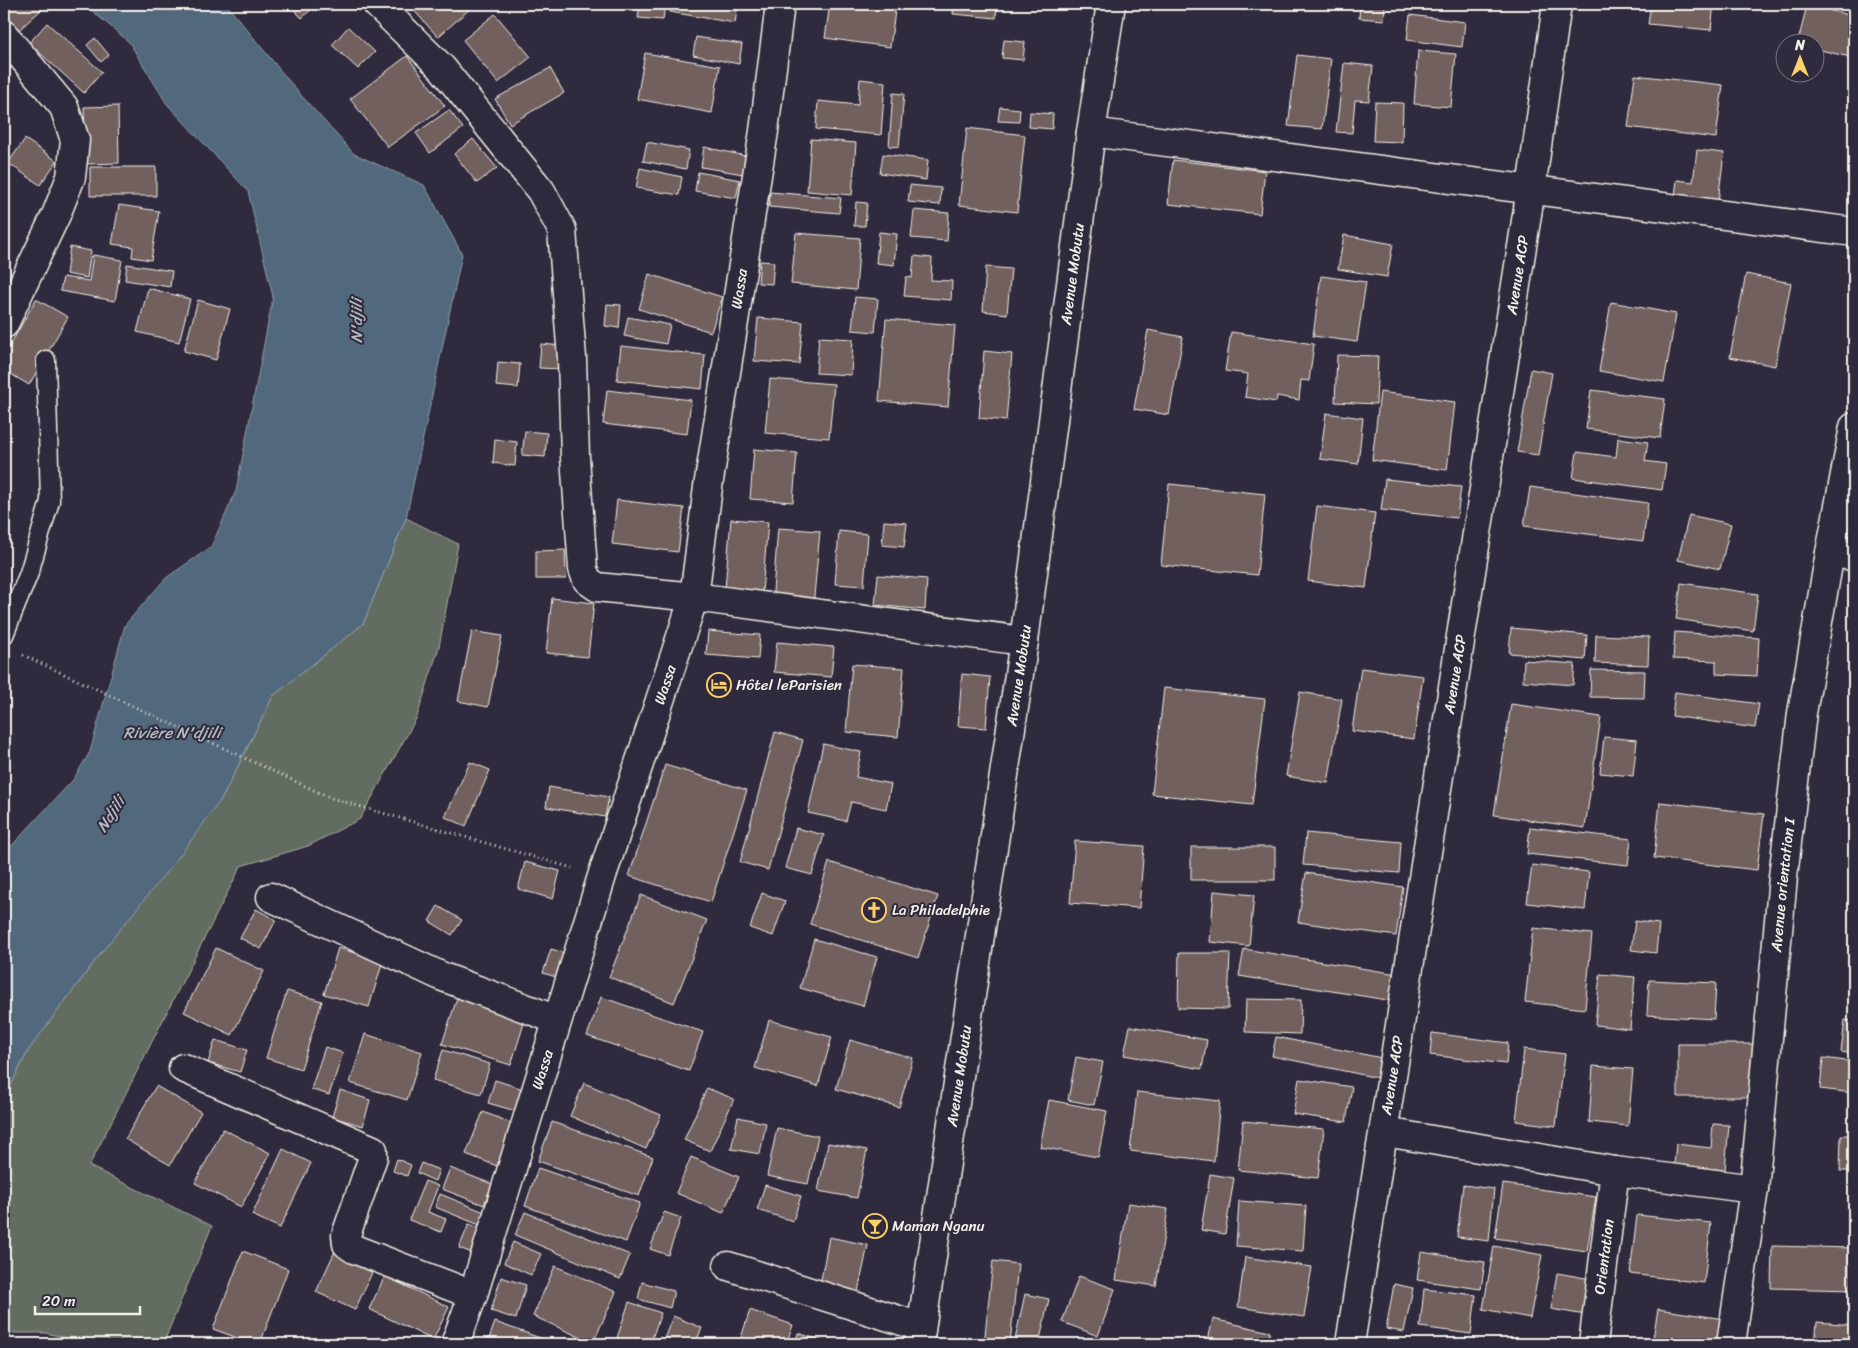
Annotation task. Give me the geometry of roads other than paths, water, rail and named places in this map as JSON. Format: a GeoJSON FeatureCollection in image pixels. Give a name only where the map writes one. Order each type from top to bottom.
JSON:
{"type":"FeatureCollection","features":[{"type":"Feature","properties":{"kind":"street"},"geometry":{"type":"LineString","coordinates":[[377,4],[442,68],[541,191],[562,230],[572,358],[575,458],[583,569],[587,580],[597,587],[694,597],[1024,641]]}},
{"type":"Feature","properties":{"kind":"street","name":"Wassa"},"geometry":{"type":"LineString","coordinates":[[455,1344],[473,1295],[602,876],[694,597],[708,487],[764,131],[780,4]]}},
{"type":"Feature","properties":{"kind":"street","name":"Avenue Mobutu"},"geometry":{"type":"LineString","coordinates":[[920,1336],[1024,641],[1092,132],[1111,4]]}},
{"type":"Feature","properties":{"kind":"street","name":"Avenue ACP"},"geometry":{"type":"LineString","coordinates":[[1350,1344],[1531,189],[1557,4]]}},
{"type":"Feature","properties":{"kind":"street"},"geometry":{"type":"LineString","coordinates":[[4,35],[64,107],[75,140],[71,177],[56,215],[4,324]]}},
{"type":"Feature","properties":{"kind":"street"},"geometry":{"type":"LineString","coordinates":[[1092,132],[1854,232]]}},
{"type":"Feature","properties":{"kind":"street","name":"Avenue orientation I"},"geometry":{"type":"LineString","coordinates":[[1732,1344],[1754,1189],[1783,877],[1802,713],[1842,555],[1854,427]]}},
{"type":"Feature","properties":{"kind":"street"},"geometry":{"type":"LineString","coordinates":[[271,897],[443,977],[558,1020]]}},
{"type":"Feature","properties":{"kind":"street"},"geometry":{"type":"LineString","coordinates":[[182,1068],[373,1150],[373,1157],[346,1235],[348,1244],[354,1249],[473,1295]]}},
{"type":"Feature","properties":{"kind":"street"},"geometry":{"type":"LineString","coordinates":[[1384,1132],[1615,1171],[1754,1189]]}},
{"type":"Feature","properties":{"kind":"street","name":"Orientation"},"geometry":{"type":"LineString","coordinates":[[1593,1344],[1615,1171]]}},
{"type":"Feature","properties":{"kind":"street"},"geometry":{"type":"LineString","coordinates":[[728,1266],[920,1336]]}},
{"type":"Feature","properties":{"kind":"lane"},"geometry":{"type":"LineString","coordinates":[[4,635],[29,573],[50,501],[46,360]]}},
{"type":"Feature","properties":{"kind":"water"},"geometry":{"type":"Polygon","coordinates":[[[84,4],[226,4],[298,92],[354,154],[424,185],[462,254],[406,518],[363,624],[273,696],[222,798],[181,854],[101,953],[29,1049],[4,1099],[4,854],[73,780],[90,752],[125,625],[166,578],[211,547],[236,491],[273,297],[248,191],[167,104],[129,42],[84,4]]]}},
{"type":"Feature","properties":{"kind":"place","name":"Hôtel leParisien"},"geometry":{"type":"Point","coordinates":[719,685]}},
{"type":"Feature","properties":{"kind":"place","name":"La Philadelphie"},"geometry":{"type":"Point","coordinates":[874,910]}},
{"type":"Feature","properties":{"kind":"place","name":"Maman Nganu"},"geometry":{"type":"Point","coordinates":[875,1226]}},
{"type":"Feature","properties":{"kind":"water label","name":"N'djili"},"geometry":{"type":"Point","coordinates":[356,321]}},
{"type":"Feature","properties":{"kind":"water label","name":"Rivière N'djili"},"geometry":{"type":"Point","coordinates":[172,732]}},
{"type":"Feature","properties":{"kind":"water label","name":"Ndjili"},"geometry":{"type":"Point","coordinates":[110,814]}}]}
